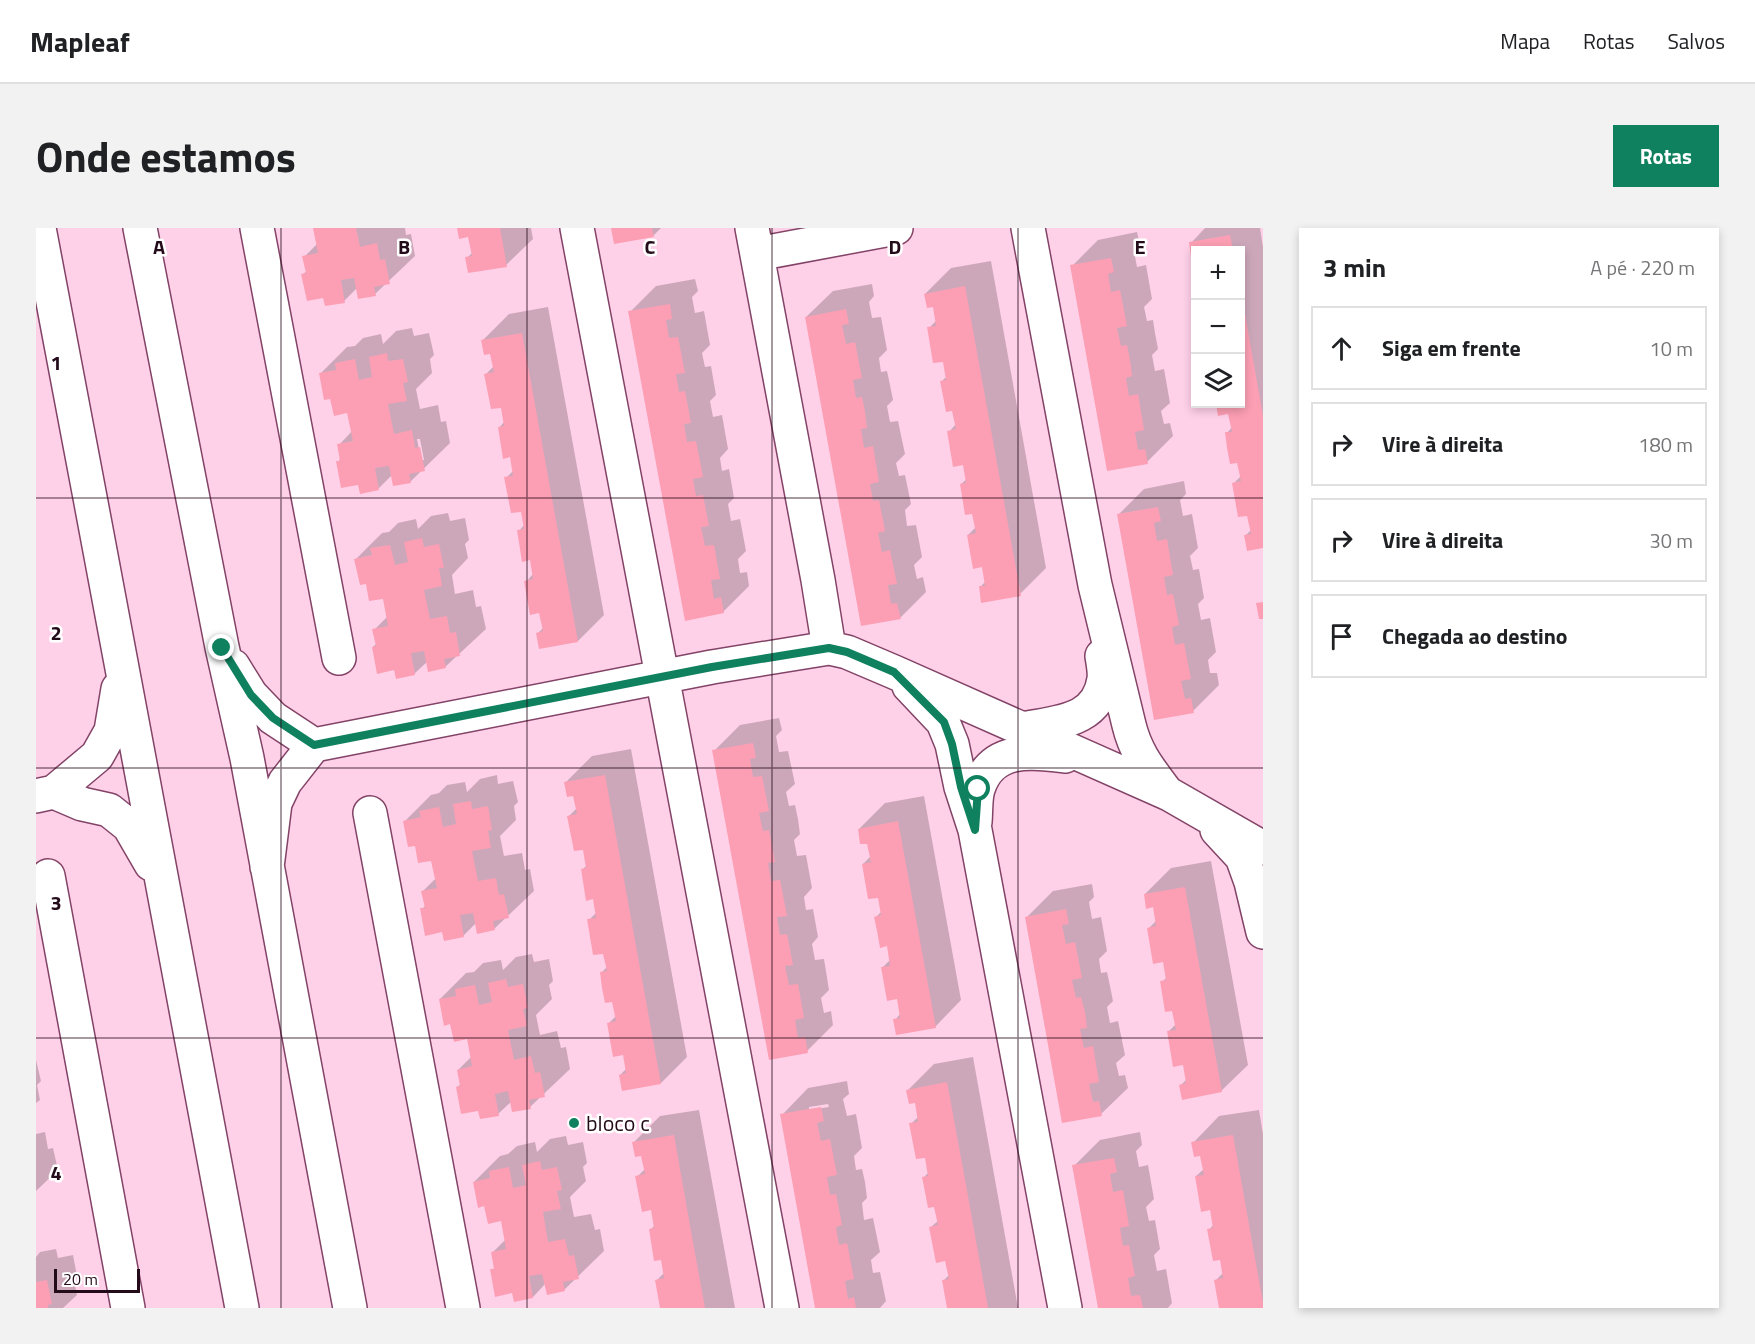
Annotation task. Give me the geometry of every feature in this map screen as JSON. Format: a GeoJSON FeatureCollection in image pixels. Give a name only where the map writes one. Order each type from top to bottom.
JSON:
{"type":"FeatureCollection","features":[{"type":"Feature","properties":{"kind":"street"},"geometry":{"type":"LineString","coordinates":[[39,228],[165,888],[242,1308]]}},
{"type":"Feature","properties":{"kind":"street"},"geometry":{"type":"LineString","coordinates":[[140,228],[222,648],[247,758],[350,1308]]}},
{"type":"Feature","properties":{"kind":"street"},"geometry":{"type":"LineString","coordinates":[[257,228],[339,658]]}},
{"type":"Feature","properties":{"kind":"street"},"geometry":{"type":"LineString","coordinates":[[577,228],[782,1308]]}},
{"type":"Feature","properties":{"kind":"street"},"geometry":{"type":"LineString","coordinates":[[829,648],[755,241],[896,228]]}},
{"type":"Feature","properties":{"kind":"street"},"geometry":{"type":"LineString","coordinates":[[1028,228],[1095,585],[1133,742],[1140,758],[1177,799],[1225,837],[1242,857],[1251,882],[1263,932]]}},
{"type":"Feature","properties":{"kind":"street"},"geometry":{"type":"LineString","coordinates":[[1023,729],[1085,714],[1099,698],[1105,678],[1095,585]]}},
{"type":"Feature","properties":{"kind":"street"},"geometry":{"type":"LineString","coordinates":[[222,648],[251,695],[273,718],[314,745]]}},
{"type":"Feature","properties":{"kind":"street"},"geometry":{"type":"LineString","coordinates":[[267,867],[275,803],[285,782],[314,745],[663,676],[782,654],[829,648],[847,652],[894,672],[1177,799],[1263,829]]}},
{"type":"Feature","properties":{"kind":"street"},"geometry":{"type":"LineString","coordinates":[[45,794],[97,756],[111,731],[122,666]]}},
{"type":"Feature","properties":{"kind":"street"},"geometry":{"type":"LineString","coordinates":[[894,672],[944,722],[952,744],[961,787],[975,830],[1065,1308]]}},
{"type":"Feature","properties":{"kind":"street"},"geometry":{"type":"LineString","coordinates":[[975,830],[978,789],[989,769],[1004,757],[1021,752],[1085,758]]}},
{"type":"Feature","properties":{"kind":"street"},"geometry":{"type":"LineString","coordinates":[[45,794],[109,810],[129,826],[165,888]]}},
{"type":"Feature","properties":{"kind":"street"},"geometry":{"type":"LineString","coordinates":[[1177,799],[1263,848]]}},
{"type":"Feature","properties":{"kind":"street"},"geometry":{"type":"LineString","coordinates":[[370,813],[463,1308]]}},
{"type":"Feature","properties":{"kind":"street"},"geometry":{"type":"LineString","coordinates":[[48,876],[128,1308]]}},
{"type":"Feature","properties":{"kind":"building"},"geometry":{"type":"Polygon","coordinates":[[[313,228],[356,228],[360,247],[377,243],[380,260],[385,259],[390,284],[374,287],[376,296],[358,299],[354,278],[341,280],[345,303],[325,306],[323,298],[307,301],[301,274],[306,273],[302,256],[318,253],[313,228]]]}},
{"type":"Feature","properties":{"kind":"building"},"geometry":{"type":"Polygon","coordinates":[[[457,228],[500,228],[507,267],[468,273],[465,257],[472,256],[468,237],[459,239],[457,228]]]}},
{"type":"Feature","properties":{"kind":"building"},"geometry":{"type":"Polygon","coordinates":[[[611,228],[652,228],[654,237],[614,244],[611,228]]]}},
{"type":"Feature","properties":{"kind":"building"},"geometry":{"type":"Polygon","coordinates":[[[1230,235],[1232,246],[1191,246],[1191,257],[1189,242],[1230,235]]]}},
{"type":"Feature","properties":{"kind":"building"},"geometry":{"type":"Polygon","coordinates":[[[1111,258],[1114,272],[1108,274],[1111,292],[1120,290],[1127,326],[1117,328],[1121,346],[1127,345],[1130,360],[1132,376],[1126,378],[1129,396],[1138,394],[1144,430],[1135,432],[1138,450],[1145,449],[1148,464],[1107,471],[1070,265],[1111,258]]]}},
{"type":"Feature","properties":{"kind":"building"},"geometry":{"type":"Polygon","coordinates":[[[965,286],[1021,596],[981,603],[979,586],[985,586],[982,567],[973,569],[967,535],[976,533],[972,514],[965,515],[960,484],[966,483],[963,465],[953,467],[947,431],[956,429],[952,411],[946,412],[940,381],[946,380],[943,362],[933,363],[927,327],[936,326],[933,307],[927,308],[924,294],[965,286]]]}},
{"type":"Feature","properties":{"kind":"building"},"geometry":{"type":"Polygon","coordinates":[[[670,304],[672,319],[666,320],[669,338],[678,337],[685,373],[676,374],[679,392],[685,391],[691,423],[684,424],[687,442],[696,441],[703,477],[693,479],[696,496],[703,495],[709,526],[701,527],[705,546],[714,545],[720,579],[711,580],[714,599],[721,597],[724,613],[685,621],[628,311],[670,304]]]}},
{"type":"Feature","properties":{"kind":"building"},"geometry":{"type":"Polygon","coordinates":[[[846,309],[849,324],[842,325],[846,344],[855,342],[862,378],[853,380],[856,398],[862,397],[865,412],[867,428],[861,429],[864,448],[873,446],[879,482],[870,484],[873,501],[879,500],[885,531],[878,533],[882,552],[890,550],[897,584],[888,585],[891,604],[897,603],[901,619],[861,626],[805,317],[846,309]]]}},
{"type":"Feature","properties":{"kind":"building"},"geometry":{"type":"Polygon","coordinates":[[[1245,314],[1263,416],[1263,548],[1247,551],[1244,535],[1251,534],[1247,516],[1238,517],[1232,483],[1241,481],[1237,463],[1230,464],[1225,432],[1232,432],[1228,414],[1218,416],[1217,408],[1245,408],[1245,314]]]}},
{"type":"Feature","properties":{"kind":"building"},"geometry":{"type":"Polygon","coordinates":[[[522,333],[578,642],[539,649],[536,633],[543,631],[539,613],[530,615],[524,581],[533,579],[530,560],[522,562],[517,530],[524,529],[521,512],[511,513],[504,477],[513,476],[510,457],[503,459],[498,427],[504,426],[501,408],[491,409],[484,374],[494,372],[490,354],[484,355],[481,340],[522,333]]]}},
{"type":"Feature","properties":{"kind":"building"},"geometry":{"type":"Polygon","coordinates":[[[387,353],[388,361],[403,359],[408,382],[403,383],[407,401],[388,404],[394,434],[412,430],[415,448],[420,447],[425,471],[409,474],[411,483],[393,486],[389,466],[375,468],[379,490],[360,494],[358,485],[341,488],[336,461],[340,461],[337,444],[353,441],[347,413],[334,416],[330,399],[324,400],[319,373],[336,370],[335,363],[355,359],[359,380],[372,377],[369,357],[387,353]]]}},
{"type":"Feature","properties":{"kind":"building"},"geometry":{"type":"Polygon","coordinates":[[[1158,507],[1161,521],[1154,523],[1157,541],[1167,539],[1173,575],[1164,577],[1167,595],[1173,594],[1179,625],[1172,627],[1175,645],[1184,643],[1191,679],[1181,681],[1185,699],[1191,698],[1194,713],[1154,720],[1117,514],[1158,507]]]}},
{"type":"Feature","properties":{"kind":"building"},"geometry":{"type":"Polygon","coordinates":[[[422,538],[424,547],[439,544],[444,568],[439,568],[442,586],[424,590],[430,619],[447,616],[450,633],[456,632],[460,656],[444,659],[446,668],[428,672],[424,651],[411,653],[415,675],[396,679],[394,670],[377,674],[372,647],[376,646],[372,629],[388,626],[383,599],[369,601],[366,584],[360,585],[354,559],[372,555],[370,548],[390,545],[395,565],[408,562],[404,542],[422,538]]]}},
{"type":"Feature","properties":{"kind":"building"},"geometry":{"type":"Polygon","coordinates":[[[1263,602],[1263,619],[1259,619],[1256,603],[1263,602]]]}},
{"type":"Feature","properties":{"kind":"building"},"geometry":{"type":"Polygon","coordinates":[[[753,743],[756,758],[750,759],[753,777],[762,776],[769,811],[759,813],[763,831],[769,830],[775,862],[768,863],[771,881],[780,880],[787,916],[777,917],[780,935],[787,934],[793,965],[785,966],[789,985],[798,984],[804,1018],[795,1020],[798,1038],[805,1037],[808,1053],[769,1060],[712,750],[753,743]]]}},
{"type":"Feature","properties":{"kind":"building"},"geometry":{"type":"Polygon","coordinates":[[[605,775],[661,1084],[622,1091],[619,1075],[626,1073],[623,1055],[613,1057],[607,1023],[616,1021],[612,1002],[605,1003],[602,988],[600,972],[607,971],[603,954],[593,955],[587,919],[596,918],[593,899],[586,901],[581,869],[586,868],[583,850],[574,851],[567,816],[577,814],[573,796],[567,797],[564,782],[605,775]]]}},
{"type":"Feature","properties":{"kind":"building"},"geometry":{"type":"Polygon","coordinates":[[[471,801],[472,809],[488,806],[492,830],[488,831],[491,848],[472,851],[478,881],[496,878],[499,895],[504,894],[509,918],[493,921],[495,930],[477,934],[473,913],[460,915],[464,937],[444,941],[442,932],[425,936],[420,908],[425,908],[421,891],[437,888],[431,861],[418,863],[415,846],[408,847],[403,821],[421,817],[419,811],[439,807],[443,827],[456,824],[453,804],[471,801]]]}},
{"type":"Feature","properties":{"kind":"building"},"geometry":{"type":"Polygon","coordinates":[[[898,821],[936,1028],[896,1035],[893,1019],[900,1018],[897,999],[887,1001],[881,967],[890,966],[887,946],[880,948],[874,917],[881,915],[878,898],[868,899],[862,864],[871,862],[867,844],[860,844],[858,829],[898,821]]]}},
{"type":"Feature","properties":{"kind":"building"},"geometry":{"type":"Polygon","coordinates":[[[1185,887],[1222,1092],[1182,1100],[1179,1085],[1186,1083],[1183,1065],[1173,1067],[1167,1031],[1176,1030],[1172,1011],[1165,1012],[1160,981],[1166,980],[1163,962],[1153,964],[1147,928],[1156,926],[1153,907],[1146,909],[1144,894],[1185,887]]]}},
{"type":"Feature","properties":{"kind":"building"},"geometry":{"type":"Polygon","coordinates":[[[1066,909],[1069,924],[1062,925],[1066,944],[1075,942],[1082,978],[1072,980],[1076,998],[1081,997],[1085,1012],[1087,1028],[1080,1029],[1084,1048],[1093,1046],[1099,1082],[1089,1084],[1093,1102],[1099,1101],[1102,1116],[1062,1123],[1025,917],[1066,909]]]}},
{"type":"Feature","properties":{"kind":"building"},"geometry":{"type":"Polygon","coordinates":[[[506,979],[508,987],[523,984],[528,1008],[523,1009],[527,1026],[508,1030],[514,1060],[531,1056],[535,1073],[540,1072],[545,1097],[529,1100],[531,1109],[512,1112],[508,1091],[495,1094],[499,1116],[480,1119],[478,1111],[461,1114],[456,1087],[460,1086],[457,1070],[472,1066],[467,1039],[454,1042],[450,1024],[444,1026],[439,999],[456,996],[455,989],[475,985],[479,1005],[492,1002],[488,983],[506,979]]]}},
{"type":"Feature","properties":{"kind":"building"},"geometry":{"type":"Polygon","coordinates":[[[947,1082],[988,1308],[947,1308],[942,1280],[949,1279],[945,1261],[936,1263],[929,1227],[938,1225],[934,1207],[928,1208],[922,1177],[928,1176],[925,1158],[916,1159],[909,1123],[918,1122],[915,1103],[909,1104],[906,1090],[947,1082]]]}},
{"type":"Feature","properties":{"kind":"building"},"geometry":{"type":"Polygon","coordinates":[[[821,1107],[824,1121],[817,1123],[821,1141],[830,1139],[837,1175],[827,1177],[830,1195],[836,1194],[842,1225],[836,1227],[839,1245],[847,1243],[854,1279],[845,1281],[848,1299],[854,1297],[856,1308],[815,1308],[780,1114],[821,1107]]]}},
{"type":"Feature","properties":{"kind":"building"},"geometry":{"type":"Polygon","coordinates":[[[674,1135],[705,1308],[660,1308],[655,1280],[664,1278],[661,1260],[654,1261],[649,1229],[654,1228],[651,1210],[642,1212],[635,1176],[645,1174],[641,1156],[635,1157],[632,1142],[674,1135]]]}},
{"type":"Feature","properties":{"kind":"building"},"geometry":{"type":"Polygon","coordinates":[[[1233,1135],[1263,1308],[1219,1308],[1214,1280],[1223,1278],[1220,1260],[1213,1261],[1207,1229],[1213,1228],[1210,1210],[1201,1212],[1195,1176],[1204,1175],[1200,1156],[1194,1157],[1191,1142],[1233,1135]]]}},
{"type":"Feature","properties":{"kind":"building"},"geometry":{"type":"Polygon","coordinates":[[[1114,1158],[1117,1172],[1110,1174],[1113,1192],[1123,1190],[1129,1226],[1120,1228],[1123,1246],[1129,1245],[1135,1276],[1128,1278],[1131,1296],[1140,1295],[1143,1308],[1098,1308],[1072,1165],[1114,1158]]]}},
{"type":"Feature","properties":{"kind":"building"},"geometry":{"type":"Polygon","coordinates":[[[540,1161],[542,1170],[557,1167],[562,1190],[557,1191],[561,1209],[543,1212],[548,1242],[565,1239],[569,1256],[574,1255],[579,1279],[563,1282],[565,1291],[547,1295],[542,1274],[529,1276],[533,1298],[514,1302],[512,1293],[495,1297],[490,1269],[494,1269],[491,1252],[506,1249],[501,1221],[488,1224],[484,1206],[478,1208],[473,1182],[490,1178],[489,1171],[509,1167],[513,1188],[526,1185],[522,1165],[540,1161]]]}},
{"type":"Feature","properties":{"kind":"building"},"geometry":{"type":"Polygon","coordinates":[[[47,1280],[52,1304],[48,1305],[48,1308],[36,1308],[36,1282],[47,1280]]]}},
{"type":"Feature","properties":{"kind":"place","name":"bloco c"},"geometry":{"type":"Point","coordinates":[574,1123]}},
{"type":"Feature","properties":{"kind":"route"},"geometry":{"type":"LineString","coordinates":[[222,648],[251,695],[273,718],[314,745],[712,667],[829,648],[847,652],[894,672],[944,722],[975,830],[978,789]]}}]}
